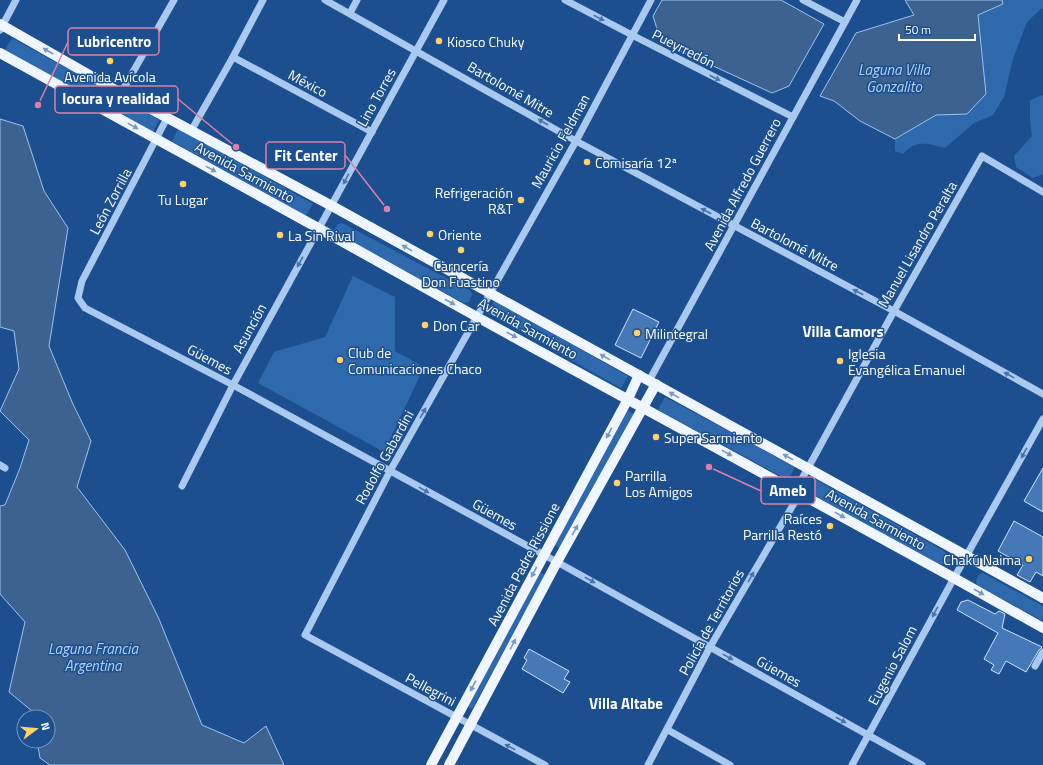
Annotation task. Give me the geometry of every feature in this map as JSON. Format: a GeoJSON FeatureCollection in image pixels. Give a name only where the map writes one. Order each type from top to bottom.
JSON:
{"type":"FeatureCollection","features":[{"type":"Feature","properties":{"kind":"main road","name":"Avenida Sarmiento"},"geometry":{"type":"LineString","coordinates":[[1,27],[332,206],[1043,598]]}},
{"type":"Feature","properties":{"kind":"main road","name":"Avenida Sarmiento"},"geometry":{"type":"LineString","coordinates":[[0,53],[1043,628]]}},
{"type":"Feature","properties":{"kind":"main road","name":"Avenida Padre Rissione"},"geometry":{"type":"LineString","coordinates":[[431,765],[639,375]]}},
{"type":"Feature","properties":{"kind":"main road","name":"Avenida Padre Rissione"},"geometry":{"type":"LineString","coordinates":[[449,765],[557,562],[643,407],[652,383]]}},
{"type":"Feature","properties":{"kind":"street"},"geometry":{"type":"LineString","coordinates":[[1,27],[16,0]]}},
{"type":"Feature","properties":{"kind":"street"},"geometry":{"type":"LineString","coordinates":[[121,93],[174,0]]}},
{"type":"Feature","properties":{"kind":"street"},"geometry":{"type":"LineString","coordinates":[[191,131],[263,0]]}},
{"type":"Feature","properties":{"kind":"street","name":"Bartolomé Mitre"},"geometry":{"type":"LineString","coordinates":[[325,0],[576,141],[894,311],[1043,394]]}},
{"type":"Feature","properties":{"kind":"street"},"geometry":{"type":"LineString","coordinates":[[350,13],[357,0]]}},
{"type":"Feature","properties":{"kind":"street","name":"Lino Torres"},"geometry":{"type":"LineString","coordinates":[[332,206],[444,0]]}},
{"type":"Feature","properties":{"kind":"street","name":"Pueyrredón"},"geometry":{"type":"LineString","coordinates":[[565,0],[793,117]]}},
{"type":"Feature","properties":{"kind":"street","name":"Mauricio Feldman"},"geometry":{"type":"LineString","coordinates":[[491,294],[576,141],[651,0]]}},
{"type":"Feature","properties":{"kind":"street"},"geometry":{"type":"LineString","coordinates":[[803,0],[845,22]]}},
{"type":"Feature","properties":{"kind":"street","name":"Avenida Alfredo Guerrero"},"geometry":{"type":"LineString","coordinates":[[652,383],[734,226],[857,0]]}},
{"type":"Feature","properties":{"kind":"street","name":"México"},"geometry":{"type":"LineString","coordinates":[[233,57],[372,132]]}},
{"type":"Feature","properties":{"kind":"street","name":"León Zorrilla"},"geometry":{"type":"LineString","coordinates":[[78,298],[82,281],[167,118]]}},
{"type":"Feature","properties":{"kind":"street","name":"Manuel Lisandro Peralta"},"geometry":{"type":"LineString","coordinates":[[800,493],[800,482],[894,311],[982,156],[1043,192]]}},
{"type":"Feature","properties":{"kind":"street","name":"Asunción"},"geometry":{"type":"LineString","coordinates":[[182,486],[233,385],[318,228],[332,206]]}},
{"type":"Feature","properties":{"kind":"street","name":"Rodolfo Gabardini"},"geometry":{"type":"LineString","coordinates":[[304,635],[390,471],[491,294]]}},
{"type":"Feature","properties":{"kind":"street","name":"Güemes"},"geometry":{"type":"LineString","coordinates":[[78,298],[85,308],[233,385],[557,562],[922,765]]}},
{"type":"Feature","properties":{"kind":"street","name":"Eugenio Salom"},"geometry":{"type":"LineString","coordinates":[[852,765],[966,556],[1043,419]]}},
{"type":"Feature","properties":{"kind":"street","name":"Policía de Territorios"},"geometry":{"type":"LineString","coordinates":[[648,765],[668,730],[710,647],[800,493]]}},
{"type":"Feature","properties":{"kind":"street","name":"Pellegrini"},"geometry":{"type":"LineString","coordinates":[[304,635],[545,765]]}},
{"type":"Feature","properties":{"kind":"street"},"geometry":{"type":"LineString","coordinates":[[1035,666],[1043,652]]}},
{"type":"Feature","properties":{"kind":"street"},"geometry":{"type":"LineString","coordinates":[[668,730],[730,765]]}},
{"type":"Feature","properties":{"kind":"shaded area"},"geometry":{"type":"Polygon","coordinates":[[[1002,0],[1043,0],[1043,9],[1042,8],[1027,22],[1013,59],[1004,97],[993,115],[974,123],[945,148],[928,144],[918,144],[908,149],[903,154],[895,151],[895,139],[936,115],[967,114],[986,94],[978,15],[1003,4],[1002,0]]]}},
{"type":"Feature","properties":{"kind":"shaded area"},"geometry":{"type":"Polygon","coordinates":[[[12,38],[159,120],[153,132],[5,50],[12,38]]]}},
{"type":"Feature","properties":{"kind":"shaded area"},"geometry":{"type":"Polygon","coordinates":[[[1043,95],[1043,174],[1033,178],[1016,167],[1014,156],[1032,136],[1030,122],[1030,100],[1043,95]]]}},
{"type":"Feature","properties":{"kind":"shaded area"},"geometry":{"type":"Polygon","coordinates":[[[179,128],[313,204],[305,217],[172,141],[179,128]]]}},
{"type":"Feature","properties":{"kind":"shaded area"},"geometry":{"type":"Polygon","coordinates":[[[342,223],[471,291],[472,295],[469,302],[464,303],[335,234],[334,230],[338,224],[342,223]]]}},
{"type":"Feature","properties":{"kind":"shaded area","name":"Club de Comunicaciones Chaco"},"geometry":{"type":"Polygon","coordinates":[[[353,276],[395,297],[395,351],[424,367],[384,452],[258,383],[274,352],[325,337],[353,276]]]}},
{"type":"Feature","properties":{"kind":"shaded area"},"geometry":{"type":"Polygon","coordinates":[[[494,301],[628,376],[621,388],[487,313],[494,301]]]}},
{"type":"Feature","properties":{"kind":"shaded area"},"geometry":{"type":"Polygon","coordinates":[[[665,397],[795,467],[788,480],[658,410],[665,397]]]}},
{"type":"Feature","properties":{"kind":"shaded area"},"geometry":{"type":"Polygon","coordinates":[[[627,410],[634,414],[560,548],[553,544],[627,410]]]}},
{"type":"Feature","properties":{"kind":"shaded area"},"geometry":{"type":"Polygon","coordinates":[[[815,479],[944,551],[952,560],[948,566],[937,563],[808,492],[815,479]]]}},
{"type":"Feature","properties":{"kind":"shaded area"},"geometry":{"type":"Polygon","coordinates":[[[538,571],[545,575],[472,709],[465,705],[538,571]]]}},
{"type":"Feature","properties":{"kind":"shaded area"},"geometry":{"type":"Polygon","coordinates":[[[983,573],[1043,606],[1043,621],[977,585],[976,581],[979,574],[983,573]]]}},
{"type":"Feature","properties":{"kind":"water"},"geometry":{"type":"Polygon","coordinates":[[[662,0],[781,0],[824,24],[789,86],[772,93],[661,42],[653,16],[662,0]]]}},
{"type":"Feature","properties":{"kind":"water","name":"Laguna Villa Gonzalito"},"geometry":{"type":"Polygon","coordinates":[[[905,0],[1002,0],[1003,4],[978,15],[986,94],[967,114],[936,115],[895,139],[860,121],[834,101],[820,96],[856,33],[914,15],[905,0]]]}},
{"type":"Feature","properties":{"kind":"water","name":"Laguna Francia Argentina"},"geometry":{"type":"Polygon","coordinates":[[[0,119],[23,126],[44,191],[68,228],[49,346],[72,402],[91,441],[77,487],[125,550],[159,619],[202,725],[244,743],[266,726],[284,765],[50,765],[40,758],[38,749],[56,749],[56,709],[30,709],[9,692],[25,622],[0,594],[0,506],[5,505],[20,468],[29,440],[0,411],[19,369],[14,331],[0,327],[0,119]]]}},
{"type":"Feature","properties":{"kind":"building","name":"Milintegral"},"geometry":{"type":"Polygon","coordinates":[[[633,309],[659,322],[641,358],[615,345],[633,309]]]}},
{"type":"Feature","properties":{"kind":"building"},"geometry":{"type":"Polygon","coordinates":[[[1043,468],[1043,512],[1024,501],[1043,468]]]}},
{"type":"Feature","properties":{"kind":"building"},"geometry":{"type":"Polygon","coordinates":[[[1014,521],[1043,537],[1043,576],[1036,572],[1030,582],[1017,575],[1023,565],[998,551],[1014,521]]]}},
{"type":"Feature","properties":{"kind":"building"},"geometry":{"type":"Polygon","coordinates":[[[968,600],[995,614],[999,611],[1005,614],[1002,628],[1042,647],[1026,672],[1006,661],[999,674],[991,670],[994,665],[984,659],[998,633],[957,610],[961,602],[968,600]]]}},
{"type":"Feature","properties":{"kind":"building"},"geometry":{"type":"Polygon","coordinates":[[[529,649],[569,671],[564,679],[570,682],[563,693],[522,669],[527,660],[524,658],[529,649]]]}},
{"type":"Feature","properties":{"kind":"place","name":"Kiosco Chuky"},"geometry":{"type":"Point","coordinates":[439,41]}},
{"type":"Feature","properties":{"kind":"place","name":"Avenida Avícola"},"geometry":{"type":"Point","coordinates":[110,61]}},
{"type":"Feature","properties":{"kind":"place","name":"Lubricentro"},"geometry":{"type":"Point","coordinates":[38,105]}},
{"type":"Feature","properties":{"kind":"place","name":"locura y realidad"},"geometry":{"type":"Point","coordinates":[236,147]}},
{"type":"Feature","properties":{"kind":"place","name":"Comisaría 12ª"},"geometry":{"type":"Point","coordinates":[587,162]}},
{"type":"Feature","properties":{"kind":"place","name":"Tu Lugar"},"geometry":{"type":"Point","coordinates":[183,184]}},
{"type":"Feature","properties":{"kind":"place","name":"Refrigeración R&T"},"geometry":{"type":"Point","coordinates":[521,200]}},
{"type":"Feature","properties":{"kind":"place","name":"Fit Center"},"geometry":{"type":"Point","coordinates":[387,209]}},
{"type":"Feature","properties":{"kind":"place","name":"Oriente"},"geometry":{"type":"Point","coordinates":[430,234]}},
{"type":"Feature","properties":{"kind":"place","name":"La Sin Rival"},"geometry":{"type":"Point","coordinates":[280,235]}},
{"type":"Feature","properties":{"kind":"place","name":"Carncería Don Fuastino"},"geometry":{"type":"Point","coordinates":[461,250]}},
{"type":"Feature","properties":{"kind":"place","name":"Don Car"},"geometry":{"type":"Point","coordinates":[425,325]}},
{"type":"Feature","properties":{"kind":"place","name":"Milintegral"},"geometry":{"type":"Point","coordinates":[637,333]}},
{"type":"Feature","properties":{"kind":"place","name":"Club de Comunicaciones Chaco"},"geometry":{"type":"Point","coordinates":[340,360]}},
{"type":"Feature","properties":{"kind":"place","name":"Iglesia Evangélica Emanuel"},"geometry":{"type":"Point","coordinates":[840,361]}},
{"type":"Feature","properties":{"kind":"place","name":"Super Sarmiento"},"geometry":{"type":"Point","coordinates":[656,437]}},
{"type":"Feature","properties":{"kind":"place","name":"Ameb"},"geometry":{"type":"Point","coordinates":[709,467]}},
{"type":"Feature","properties":{"kind":"place","name":"Parrilla Los Amigos"},"geometry":{"type":"Point","coordinates":[617,483]}},
{"type":"Feature","properties":{"kind":"place","name":"Raíces Parrilla Restó"},"geometry":{"type":"Point","coordinates":[830,526]}},
{"type":"Feature","properties":{"kind":"place","name":"Chakú Naima"},"geometry":{"type":"Point","coordinates":[1029,559]}},
{"type":"Feature","properties":{"kind":"district","name":"Villa Camors"},"geometry":{"type":"Point","coordinates":[843,331]}},
{"type":"Feature","properties":{"kind":"district","name":"Villa Altabe"},"geometry":{"type":"Point","coordinates":[626,703]}}]}
